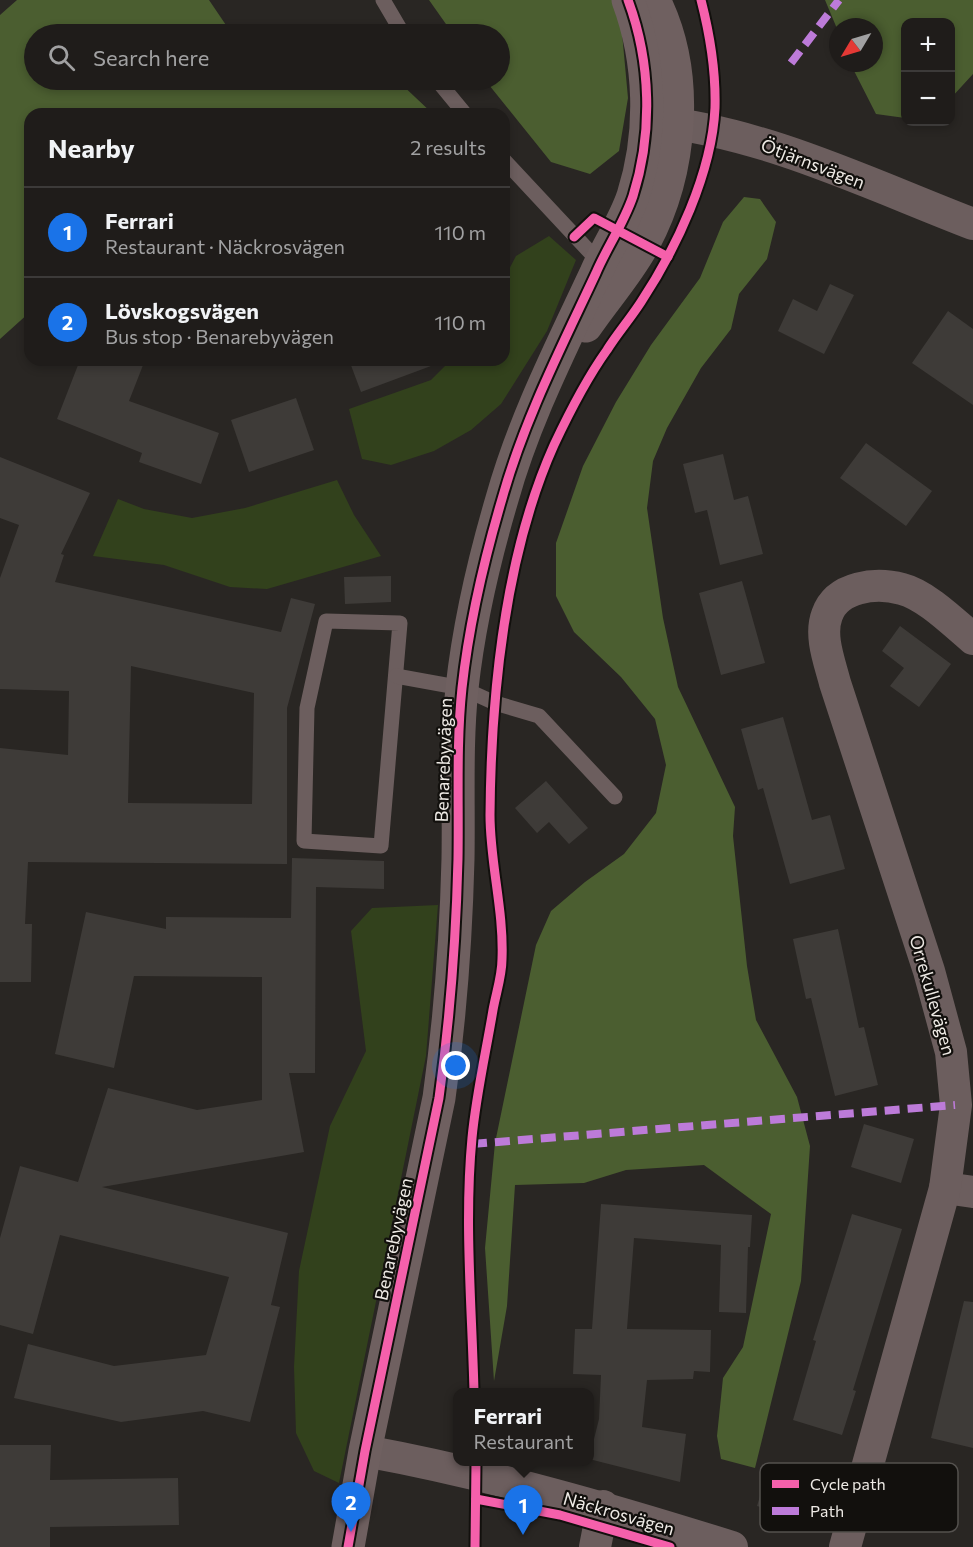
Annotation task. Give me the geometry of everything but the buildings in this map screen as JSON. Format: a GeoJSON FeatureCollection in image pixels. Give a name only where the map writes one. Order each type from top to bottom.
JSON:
{"type":"FeatureCollection","features":[{"type":"Feature","properties":{"kind":"street","name":"Benarebyvägen"},"geometry":{"type":"LineString","coordinates":[[348,1547],[365,1451],[439,1098],[446,1045],[458,862],[462,688],[478,590],[502,497],[542,392],[611,272],[644,243],[662,203],[676,153],[647,89],[636,19],[628,0]]}},
{"type":"Feature","properties":{"kind":"street","name":"Benarebyvägen"},"geometry":{"type":"LineString","coordinates":[[654,0],[672,58],[677,88],[663,122]]}},
{"type":"Feature","properties":{"kind":"street","name":"Ötjärnsvägen"},"geometry":{"type":"LineString","coordinates":[[663,122],[712,129],[764,143],[973,224]]}},
{"type":"Feature","properties":{"kind":"street","name":"Orrekullevägen"},"geometry":{"type":"LineString","coordinates":[[872,1463],[959,1190],[956,1105],[951,1052],[929,971],[835,683],[825,642],[826,615],[839,598],[861,587],[903,589],[935,607],[973,639]]}},
{"type":"Feature","properties":{"kind":"street","name":"Näckrosvägen"},"geometry":{"type":"LineString","coordinates":[[365,1451],[476,1474],[603,1506],[732,1547]]}},
{"type":"Feature","properties":{"kind":"street"},"geometry":{"type":"LineString","coordinates":[[596,1547],[603,1506]]}},
{"type":"Feature","properties":{"kind":"street","name":"Orrekullevägen"},"geometry":{"type":"LineString","coordinates":[[845,1547],[850,1532]]}},
{"type":"Feature","properties":{"kind":"lane"},"geometry":{"type":"LineString","coordinates":[[383,0],[397,24]]}},
{"type":"Feature","properties":{"kind":"lane"},"geometry":{"type":"LineString","coordinates":[[445,90],[460,108]]}},
{"type":"Feature","properties":{"kind":"lane"},"geometry":{"type":"LineString","coordinates":[[510,166],[611,272]]}},
{"type":"Feature","properties":{"kind":"lane"},"geometry":{"type":"LineString","coordinates":[[326,621],[400,622],[396,676],[381,846],[304,841],[307,708],[326,621]]}},
{"type":"Feature","properties":{"kind":"lane"},"geometry":{"type":"LineString","coordinates":[[396,676],[462,688],[495,703],[539,716],[615,797]]}},
{"type":"Feature","properties":{"kind":"green space"},"geometry":{"type":"Polygon","coordinates":[[[17,0],[209,0],[225,24],[24,24],[24,90],[408,90],[427,108],[24,108],[24,317],[0,339],[0,15],[17,0]]]}},
{"type":"Feature","properties":{"kind":"green space"},"geometry":{"type":"Polygon","coordinates":[[[429,0],[619,0],[628,98],[619,151],[590,174],[551,162],[510,111],[510,108],[493,90],[510,90],[510,24],[446,24],[429,0]]]}},
{"type":"Feature","properties":{"kind":"green space"},"geometry":{"type":"Polygon","coordinates":[[[825,0],[973,0],[973,74],[955,94],[955,18],[901,18],[901,117],[876,114],[855,72],[883,72],[883,18],[833,18],[825,0]]]}},
{"type":"Feature","properties":{"kind":"green space"},"geometry":{"type":"Polygon","coordinates":[[[744,197],[760,199],[776,222],[767,259],[739,294],[731,329],[701,368],[667,428],[653,461],[647,508],[663,618],[678,687],[735,807],[733,836],[747,966],[756,1020],[797,1097],[810,1146],[801,1281],[755,1468],[721,1459],[717,1436],[723,1378],[743,1347],[771,1214],[704,1165],[626,1170],[584,1183],[515,1185],[507,1306],[494,1381],[485,1248],[495,1143],[536,945],[551,911],[585,882],[624,854],[656,813],[666,765],[655,719],[621,677],[574,632],[556,596],[556,543],[583,466],[616,402],[651,345],[700,278],[723,222],[744,197]]]}},
{"type":"Feature","properties":{"kind":"green space"},"geometry":{"type":"Polygon","coordinates":[[[549,236],[576,260],[547,331],[501,404],[471,430],[434,451],[391,465],[362,459],[349,409],[431,380],[445,366],[510,366],[510,268],[516,256],[549,236]]]}},
{"type":"Feature","properties":{"kind":"green space"},"geometry":{"type":"Polygon","coordinates":[[[337,480],[354,515],[381,556],[267,589],[230,587],[164,565],[93,556],[118,499],[144,509],[192,518],[245,508],[337,480]]]}},
{"type":"Feature","properties":{"kind":"green space"},"geometry":{"type":"Polygon","coordinates":[[[438,905],[426,1056],[339,1483],[314,1471],[296,1433],[294,1367],[299,1271],[330,1126],[366,1051],[351,931],[372,908],[438,905]]]}},
{"type":"Feature","properties":{"kind":"marked path"},"geometry":{"type":"LineString","coordinates":[[791,63],[839,0]]}},
{"type":"Feature","properties":{"kind":"marked path"},"geometry":{"type":"LineString","coordinates":[[472,1144],[955,1105]]}},
{"type":"Feature","properties":{"kind":"cycle path"},"geometry":{"type":"LineString","coordinates":[[348,1547],[365,1451],[439,1098],[456,919],[460,709],[473,616],[495,522],[532,412],[633,196],[644,148],[647,98],[641,48],[628,0]]}},
{"type":"Feature","properties":{"kind":"cycle path"},"geometry":{"type":"LineString","coordinates":[[474,1388],[469,1233],[470,1170],[476,1106],[502,965],[501,923],[490,815],[494,722],[504,626],[523,532],[537,487],[554,445],[592,372],[641,302],[667,258],[690,210],[699,184],[707,158],[715,108],[712,53],[701,0]]}},
{"type":"Feature","properties":{"kind":"cycle path"},"geometry":{"type":"LineString","coordinates":[[574,237],[594,218],[668,257]]}},
{"type":"Feature","properties":{"kind":"cycle path"},"geometry":{"type":"LineString","coordinates":[[475,1547],[476,1466]]}},
{"type":"Feature","properties":{"kind":"cycle path"},"geometry":{"type":"LineString","coordinates":[[476,1499],[560,1515],[670,1547]]}},
{"type":"Feature","properties":{"kind":"place","name":"Lövskogsvägen"},"geometry":{"type":"Point","coordinates":[351,1532]}},
{"type":"Feature","properties":{"kind":"place","name":"Ferrari"},"geometry":{"type":"Point","coordinates":[523,1535]}}]}
